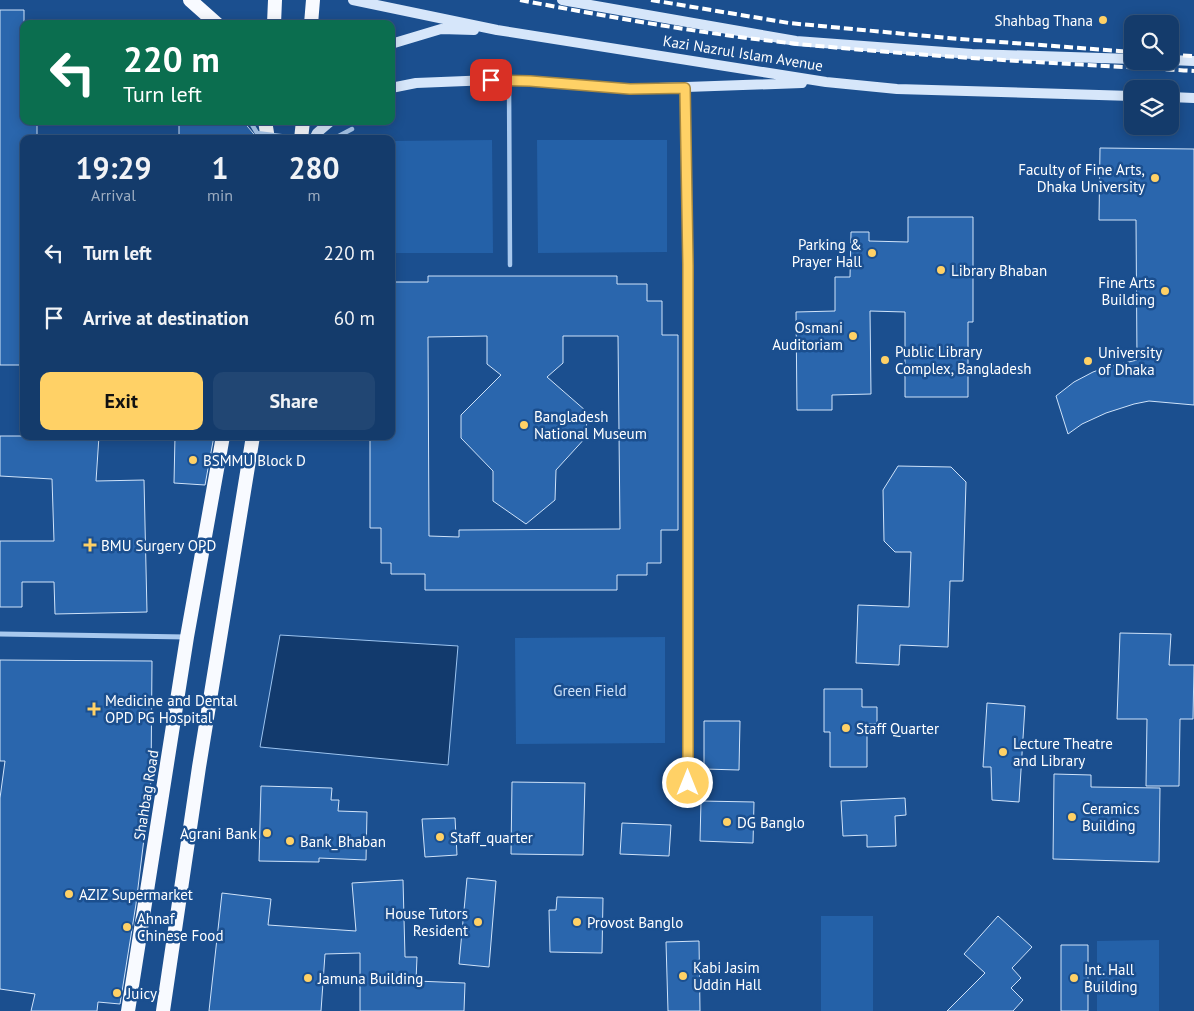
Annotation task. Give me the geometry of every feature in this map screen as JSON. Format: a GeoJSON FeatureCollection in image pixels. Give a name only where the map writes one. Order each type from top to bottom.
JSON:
{"type":"FeatureCollection","features":[{"type":"Feature","properties":{"kind":"highway"},"geometry":{"type":"LineString","coordinates":[[190,0],[212,20]]}},
{"type":"Feature","properties":{"kind":"highway"},"geometry":{"type":"LineString","coordinates":[[274,20],[275,0]]}},
{"type":"Feature","properties":{"kind":"highway"},"geometry":{"type":"LineString","coordinates":[[311,20],[313,0]]}},
{"type":"Feature","properties":{"kind":"highway","name":"Shahbag Road"},"geometry":{"type":"LineString","coordinates":[[128,1011],[187,637],[222,440]]}},
{"type":"Feature","properties":{"kind":"highway"},"geometry":{"type":"LineString","coordinates":[[162,1011],[199,767],[252,440]]}},
{"type":"Feature","properties":{"kind":"main road","name":"Kazi Nazrul Islam Avenue"},"geometry":{"type":"LineString","coordinates":[[353,0],[497,30],[826,82],[897,89],[1124,96]]}},
{"type":"Feature","properties":{"kind":"main road","name":"Kazi Nazrul Islam Avenue"},"geometry":{"type":"LineString","coordinates":[[562,0],[796,41],[972,54],[1124,59]]}},
{"type":"Feature","properties":{"kind":"main road"},"geometry":{"type":"LineString","coordinates":[[395,43],[441,29],[497,30]]}},
{"type":"Feature","properties":{"kind":"main road"},"geometry":{"type":"LineString","coordinates":[[1179,60],[1194,61]]}},
{"type":"Feature","properties":{"kind":"main road"},"geometry":{"type":"LineString","coordinates":[[395,87],[416,83],[509,81],[630,89],[826,82]]}},
{"type":"Feature","properties":{"kind":"main road"},"geometry":{"type":"LineString","coordinates":[[1179,97],[1194,98]]}},
{"type":"Feature","properties":{"kind":"main road"},"geometry":{"type":"LineString","coordinates":[[316,135],[326,125]]}},
{"type":"Feature","properties":{"kind":"street"},"geometry":{"type":"LineString","coordinates":[[509,81],[510,265]]}},
{"type":"Feature","properties":{"kind":"street"},"geometry":{"type":"LineString","coordinates":[[685,88],[688,265],[688,783]]}},
{"type":"Feature","properties":{"kind":"street"},"geometry":{"type":"LineString","coordinates":[[252,125],[257,133],[272,135]]}},
{"type":"Feature","properties":{"kind":"street"},"geometry":{"type":"LineString","coordinates":[[341,135],[352,129]]}},
{"type":"Feature","properties":{"kind":"street"},"geometry":{"type":"LineString","coordinates":[[0,634],[187,637]]}},
{"type":"Feature","properties":{"kind":"green space"},"geometry":{"type":"Polygon","coordinates":[[[492,140],[493,253],[395,253],[395,141],[492,140]]]}},
{"type":"Feature","properties":{"kind":"green space"},"geometry":{"type":"Polygon","coordinates":[[[537,140],[667,140],[667,252],[538,253],[537,140]]]}},
{"type":"Feature","properties":{"kind":"green space","name":"Green Field"},"geometry":{"type":"Polygon","coordinates":[[[665,637],[665,743],[516,744],[515,638],[665,637]]]}},
{"type":"Feature","properties":{"kind":"green space"},"geometry":{"type":"Polygon","coordinates":[[[821,916],[873,916],[873,1011],[821,1011],[821,916]]]}},
{"type":"Feature","properties":{"kind":"green space"},"geometry":{"type":"Polygon","coordinates":[[[1159,940],[1159,1011],[1097,1011],[1097,941],[1159,940]]]}},
{"type":"Feature","properties":{"kind":"shaded area"},"geometry":{"type":"Polygon","coordinates":[[[280,635],[458,646],[448,765],[260,747],[280,635]]]}},
{"type":"Feature","properties":{"kind":"building"},"geometry":{"type":"Polygon","coordinates":[[[0,10],[24,10],[24,20],[20,20],[20,125],[37,125],[37,135],[20,135],[20,365],[0,365],[0,10]]]}},
{"type":"Feature","properties":{"kind":"building"},"geometry":{"type":"Polygon","coordinates":[[[179,125],[246,125],[255,135],[179,135],[179,125]]]}},
{"type":"Feature","properties":{"kind":"building","name":"Fine Arts Building"},"geometry":{"type":"Polygon","coordinates":[[[1100,148],[1194,149],[1194,405],[1149,401],[1134,404],[1106,413],[1082,424],[1068,434],[1056,396],[1074,382],[1093,372],[1137,360],[1136,220],[1099,220],[1100,148]]]}},
{"type":"Feature","properties":{"kind":"building"},"geometry":{"type":"Polygon","coordinates":[[[908,217],[973,217],[973,322],[968,322],[968,397],[905,397],[905,312],[870,311],[871,394],[832,395],[832,410],[797,410],[796,312],[835,311],[835,277],[850,277],[851,232],[869,232],[869,241],[908,242],[908,217]]]}},
{"type":"Feature","properties":{"kind":"building","name":"Bangladesh National Museum"},"geometry":{"type":"Polygon","coordinates":[[[428,276],[617,276],[617,284],[647,284],[647,301],[662,301],[662,335],[678,335],[678,530],[661,530],[661,563],[647,563],[647,575],[617,575],[617,590],[425,590],[425,574],[391,574],[391,563],[381,563],[381,528],[370,528],[370,440],[395,440],[395,282],[428,282],[428,276]],[[487,336],[428,337],[429,536],[459,537],[459,530],[620,529],[618,336],[563,336],[563,363],[547,377],[586,411],[587,436],[556,470],[555,500],[526,524],[493,501],[493,471],[461,438],[461,415],[501,375],[487,364],[487,336]]]}},
{"type":"Feature","properties":{"kind":"building"},"geometry":{"type":"Polygon","coordinates":[[[0,436],[20,436],[20,440],[99,440],[96,481],[144,480],[147,612],[55,614],[54,582],[22,582],[22,607],[0,607],[0,541],[54,541],[52,479],[0,476],[0,436]]]}},
{"type":"Feature","properties":{"kind":"building","name":"BSMMU Block D"},"geometry":{"type":"Polygon","coordinates":[[[175,440],[213,440],[205,485],[174,483],[175,440]]]}},
{"type":"Feature","properties":{"kind":"building"},"geometry":{"type":"Polygon","coordinates":[[[898,466],[951,467],[966,482],[963,581],[950,581],[948,647],[900,645],[899,665],[856,663],[858,605],[909,607],[911,552],[895,552],[884,541],[883,490],[898,466]]]}},
{"type":"Feature","properties":{"kind":"building"},"geometry":{"type":"Polygon","coordinates":[[[1120,633],[1171,634],[1169,665],[1194,665],[1193,719],[1180,719],[1179,786],[1146,786],[1147,719],[1117,719],[1120,633]]]}},
{"type":"Feature","properties":{"kind":"building","name":"AZIZ Supermarket"},"geometry":{"type":"Polygon","coordinates":[[[0,660],[152,661],[151,781],[136,904],[120,1004],[98,1002],[97,1011],[31,1011],[35,994],[0,989],[0,798],[5,761],[0,761],[0,660]]]}},
{"type":"Feature","properties":{"kind":"building","name":"Staff Quarter"},"geometry":{"type":"Polygon","coordinates":[[[824,689],[862,689],[862,707],[877,707],[877,724],[867,724],[867,767],[830,767],[830,732],[824,732],[824,689]]]}},
{"type":"Feature","properties":{"kind":"building","name":"Lecture Theatre and Library"},"geometry":{"type":"Polygon","coordinates":[[[987,703],[1025,706],[1019,802],[992,800],[991,767],[983,767],[987,703]]]}},
{"type":"Feature","properties":{"kind":"building"},"geometry":{"type":"Polygon","coordinates":[[[704,721],[740,721],[739,770],[704,769],[704,721]]]}},
{"type":"Feature","properties":{"kind":"building"},"geometry":{"type":"Polygon","coordinates":[[[1054,774],[1091,775],[1091,787],[1160,788],[1159,862],[1053,859],[1054,774]]]}},
{"type":"Feature","properties":{"kind":"building"},"geometry":{"type":"Polygon","coordinates":[[[512,782],[585,783],[583,855],[511,854],[512,782]]]}},
{"type":"Feature","properties":{"kind":"building","name":"Bank_Bhaban"},"geometry":{"type":"Polygon","coordinates":[[[261,786],[332,788],[331,800],[339,800],[338,811],[367,812],[366,860],[319,858],[319,862],[259,861],[261,786]]]}},
{"type":"Feature","properties":{"kind":"building"},"geometry":{"type":"Polygon","coordinates":[[[905,798],[906,815],[895,816],[896,846],[867,847],[867,835],[843,836],[841,801],[905,798]]]}},
{"type":"Feature","properties":{"kind":"building","name":"DG Banglo"},"geometry":{"type":"Polygon","coordinates":[[[701,801],[754,802],[753,843],[700,841],[701,801]]]}},
{"type":"Feature","properties":{"kind":"building","name":"Staff_quarter"},"geometry":{"type":"Polygon","coordinates":[[[455,818],[457,855],[425,857],[422,819],[455,818]]]}},
{"type":"Feature","properties":{"kind":"building"},"geometry":{"type":"Polygon","coordinates":[[[622,823],[671,825],[669,856],[620,854],[622,823]]]}},
{"type":"Feature","properties":{"kind":"building","name":"House Tutors Resident"},"geometry":{"type":"Polygon","coordinates":[[[467,878],[496,881],[489,967],[459,964],[467,878]]]}},
{"type":"Feature","properties":{"kind":"building"},"geometry":{"type":"Polygon","coordinates":[[[403,880],[405,957],[417,957],[416,981],[465,983],[464,1011],[360,1011],[360,953],[325,954],[321,1011],[209,1011],[222,893],[271,899],[268,925],[356,931],[352,883],[403,880]]]}},
{"type":"Feature","properties":{"kind":"building","name":"Provost Banglo"},"geometry":{"type":"Polygon","coordinates":[[[557,897],[603,898],[602,953],[550,952],[549,910],[556,910],[557,897]]]}},
{"type":"Feature","properties":{"kind":"building"},"geometry":{"type":"Polygon","coordinates":[[[998,916],[1032,947],[1012,968],[1021,978],[1011,988],[1023,1000],[1013,1011],[947,1011],[985,973],[964,954],[998,916]]]}},
{"type":"Feature","properties":{"kind":"building","name":"Kabi Jasim Uddin Hall"},"geometry":{"type":"Polygon","coordinates":[[[699,941],[700,1011],[668,1011],[666,942],[699,941]]]}},
{"type":"Feature","properties":{"kind":"building","name":"Int. Hall Building"},"geometry":{"type":"Polygon","coordinates":[[[1061,945],[1088,945],[1088,1011],[1061,1011],[1061,945]]]}},
{"type":"Feature","properties":{"kind":"railway"},"geometry":{"type":"LineString","coordinates":[[520,0],[654,24],[789,43],[941,56],[1194,71]]}},
{"type":"Feature","properties":{"kind":"railway"},"geometry":{"type":"LineString","coordinates":[[651,0],[789,23],[948,38],[1124,51]]}},
{"type":"Feature","properties":{"kind":"railway"},"geometry":{"type":"LineString","coordinates":[[1179,55],[1194,56]]}},
{"type":"Feature","properties":{"kind":"place","name":"Shahbag Thana"},"geometry":{"type":"Point","coordinates":[1103,20]}},
{"type":"Feature","properties":{"kind":"place","name":"Faculty of Fine Arts, Dhaka University"},"geometry":{"type":"Point","coordinates":[1155,178]}},
{"type":"Feature","properties":{"kind":"place","name":"Parking & Prayer Hall"},"geometry":{"type":"Point","coordinates":[872,253]}},
{"type":"Feature","properties":{"kind":"place","name":"Library Bhaban"},"geometry":{"type":"Point","coordinates":[941,270]}},
{"type":"Feature","properties":{"kind":"place","name":"Fine Arts Building"},"geometry":{"type":"Point","coordinates":[1165,291]}},
{"type":"Feature","properties":{"kind":"place","name":"Osmani Auditoriam"},"geometry":{"type":"Point","coordinates":[853,336]}},
{"type":"Feature","properties":{"kind":"place","name":"Public Library Complex, Bangladesh"},"geometry":{"type":"Point","coordinates":[885,360]}},
{"type":"Feature","properties":{"kind":"place","name":"University of Dhaka"},"geometry":{"type":"Point","coordinates":[1088,361]}},
{"type":"Feature","properties":{"kind":"place","name":"Bangladesh National Museum"},"geometry":{"type":"Point","coordinates":[524,425]}},
{"type":"Feature","properties":{"kind":"place","name":"BSMMU Block D"},"geometry":{"type":"Point","coordinates":[193,460]}},
{"type":"Feature","properties":{"kind":"place","name":"BMU Surgery OPD"},"geometry":{"type":"Point","coordinates":[90,545]}},
{"type":"Feature","properties":{"kind":"place","name":"Medicine and Dental OPD PG Hospital"},"geometry":{"type":"Point","coordinates":[94,709]}},
{"type":"Feature","properties":{"kind":"place","name":"Staff Quarter"},"geometry":{"type":"Point","coordinates":[846,728]}},
{"type":"Feature","properties":{"kind":"place","name":"Lecture Theatre and Library"},"geometry":{"type":"Point","coordinates":[1003,752]}},
{"type":"Feature","properties":{"kind":"place","name":"Ceramics Building"},"geometry":{"type":"Point","coordinates":[1072,817]}},
{"type":"Feature","properties":{"kind":"place","name":"DG Banglo"},"geometry":{"type":"Point","coordinates":[727,822]}},
{"type":"Feature","properties":{"kind":"place","name":"Agrani Bank"},"geometry":{"type":"Point","coordinates":[267,833]}},
{"type":"Feature","properties":{"kind":"place","name":"Staff_quarter"},"geometry":{"type":"Point","coordinates":[440,837]}},
{"type":"Feature","properties":{"kind":"place","name":"Bank_Bhaban"},"geometry":{"type":"Point","coordinates":[290,841]}},
{"type":"Feature","properties":{"kind":"place","name":"AZIZ Supermarket"},"geometry":{"type":"Point","coordinates":[69,894]}},
{"type":"Feature","properties":{"kind":"place","name":"House Tutors Resident"},"geometry":{"type":"Point","coordinates":[478,922]}},
{"type":"Feature","properties":{"kind":"place","name":"Provost Banglo"},"geometry":{"type":"Point","coordinates":[577,922]}},
{"type":"Feature","properties":{"kind":"place","name":"Ahnaf Chinese Food"},"geometry":{"type":"Point","coordinates":[127,927]}},
{"type":"Feature","properties":{"kind":"place","name":"Kabi Jasim Uddin Hall"},"geometry":{"type":"Point","coordinates":[683,976]}},
{"type":"Feature","properties":{"kind":"place","name":"Jamuna Building"},"geometry":{"type":"Point","coordinates":[308,978]}},
{"type":"Feature","properties":{"kind":"place","name":"Int. Hall Building"},"geometry":{"type":"Point","coordinates":[1074,978]}},
{"type":"Feature","properties":{"kind":"place","name":"Juicy"},"geometry":{"type":"Point","coordinates":[117,993]}},
{"type":"Feature","properties":{"kind":"route"},"geometry":{"type":"LineString","coordinates":[[491,80],[530,81],[630,89],[685,88],[688,265],[688,783]]}}]}
